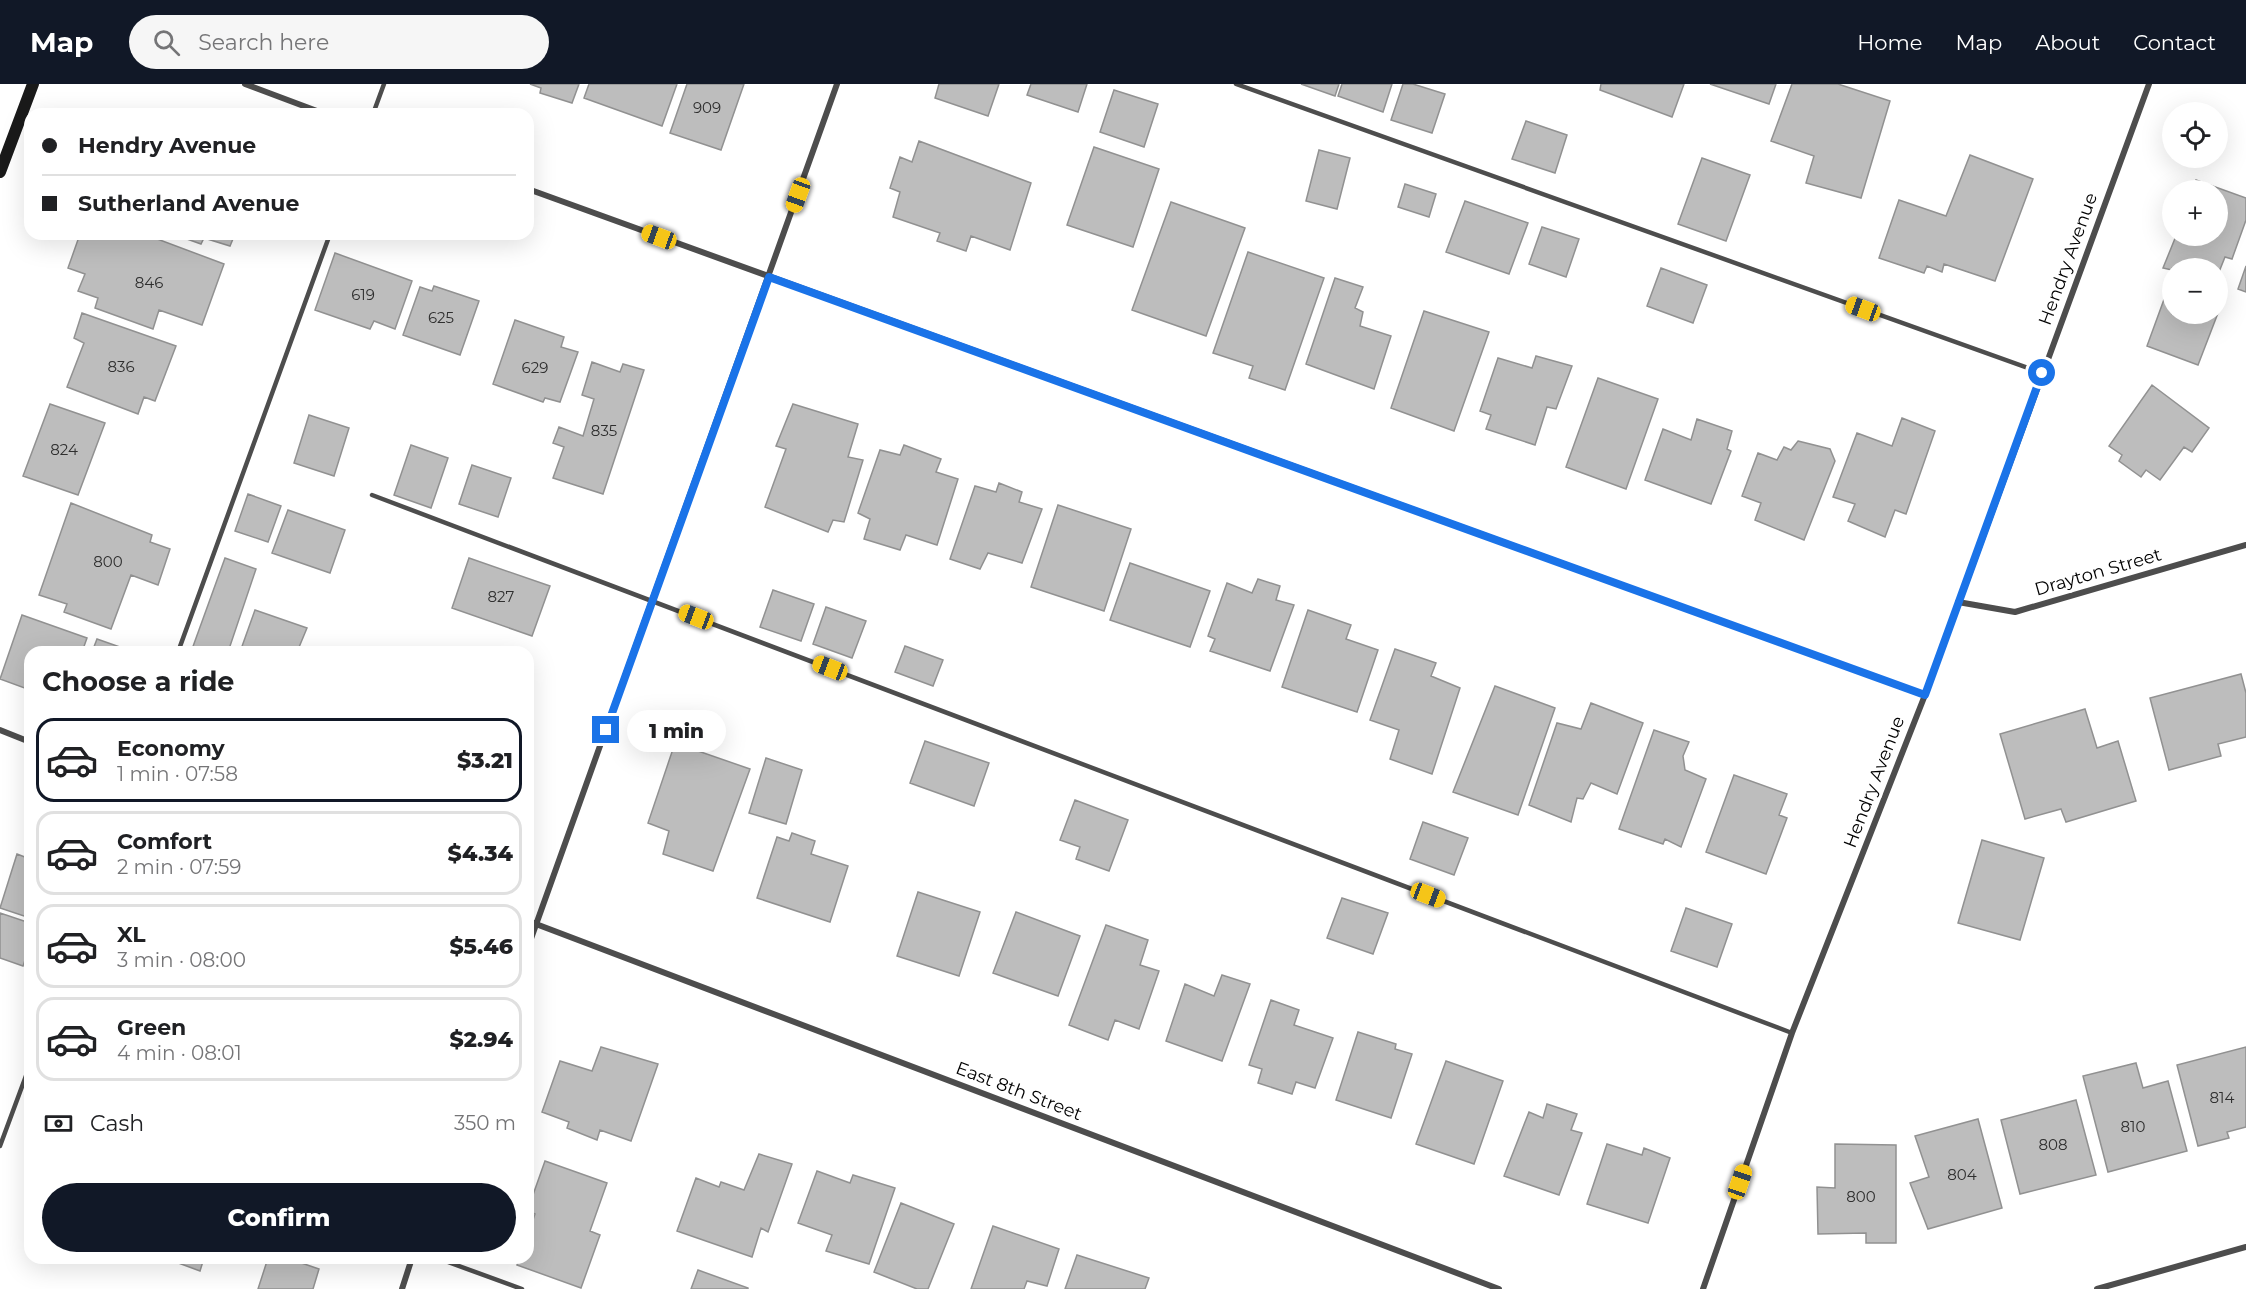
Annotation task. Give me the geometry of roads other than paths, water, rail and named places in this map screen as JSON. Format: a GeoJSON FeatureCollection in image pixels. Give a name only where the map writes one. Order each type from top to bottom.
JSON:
{"type":"FeatureCollection","features":[{"type":"Feature","properties":{"kind":"main road"},"geometry":{"type":"LineString","coordinates":[[0,172],[33,84]]}},
{"type":"Feature","properties":{"kind":"street"},"geometry":{"type":"LineString","coordinates":[[245,84],[309,108]]}},
{"type":"Feature","properties":{"kind":"street"},"geometry":{"type":"LineString","coordinates":[[534,930],[837,84]]}},
{"type":"Feature","properties":{"kind":"street","name":"Hendry Avenue"},"geometry":{"type":"LineString","coordinates":[[1703,1289],[1792,1033],[1925,695],[2149,84]]}},
{"type":"Feature","properties":{"kind":"street"},"geometry":{"type":"LineString","coordinates":[[534,191],[1925,695]]}},
{"type":"Feature","properties":{"kind":"street","name":"Drayton Street"},"geometry":{"type":"LineString","coordinates":[[1958,602],[2015,612],[2246,545]]}},
{"type":"Feature","properties":{"kind":"street"},"geometry":{"type":"LineString","coordinates":[[0,730],[24,740]]}},
{"type":"Feature","properties":{"kind":"street","name":"East 8th Street"},"geometry":{"type":"LineString","coordinates":[[536,924],[1499,1289]]}},
{"type":"Feature","properties":{"kind":"street"},"geometry":{"type":"LineString","coordinates":[[2097,1289],[2246,1247]]}},
{"type":"Feature","properties":{"kind":"street"},"geometry":{"type":"LineString","coordinates":[[402,1289],[410,1264]]}},
{"type":"Feature","properties":{"kind":"lane"},"geometry":{"type":"LineString","coordinates":[[375,108],[384,84]]}},
{"type":"Feature","properties":{"kind":"lane"},"geometry":{"type":"LineString","coordinates":[[1236,84],[2042,373]]}},
{"type":"Feature","properties":{"kind":"lane"},"geometry":{"type":"LineString","coordinates":[[180,646],[328,240]]}},
{"type":"Feature","properties":{"kind":"lane"},"geometry":{"type":"LineString","coordinates":[[372,495],[1792,1033]]}},
{"type":"Feature","properties":{"kind":"lane"},"geometry":{"type":"LineString","coordinates":[[0,1146],[24,1081]]}},
{"type":"Feature","properties":{"kind":"lane"},"geometry":{"type":"LineString","coordinates":[[453,1264],[522,1289]]}}]}
